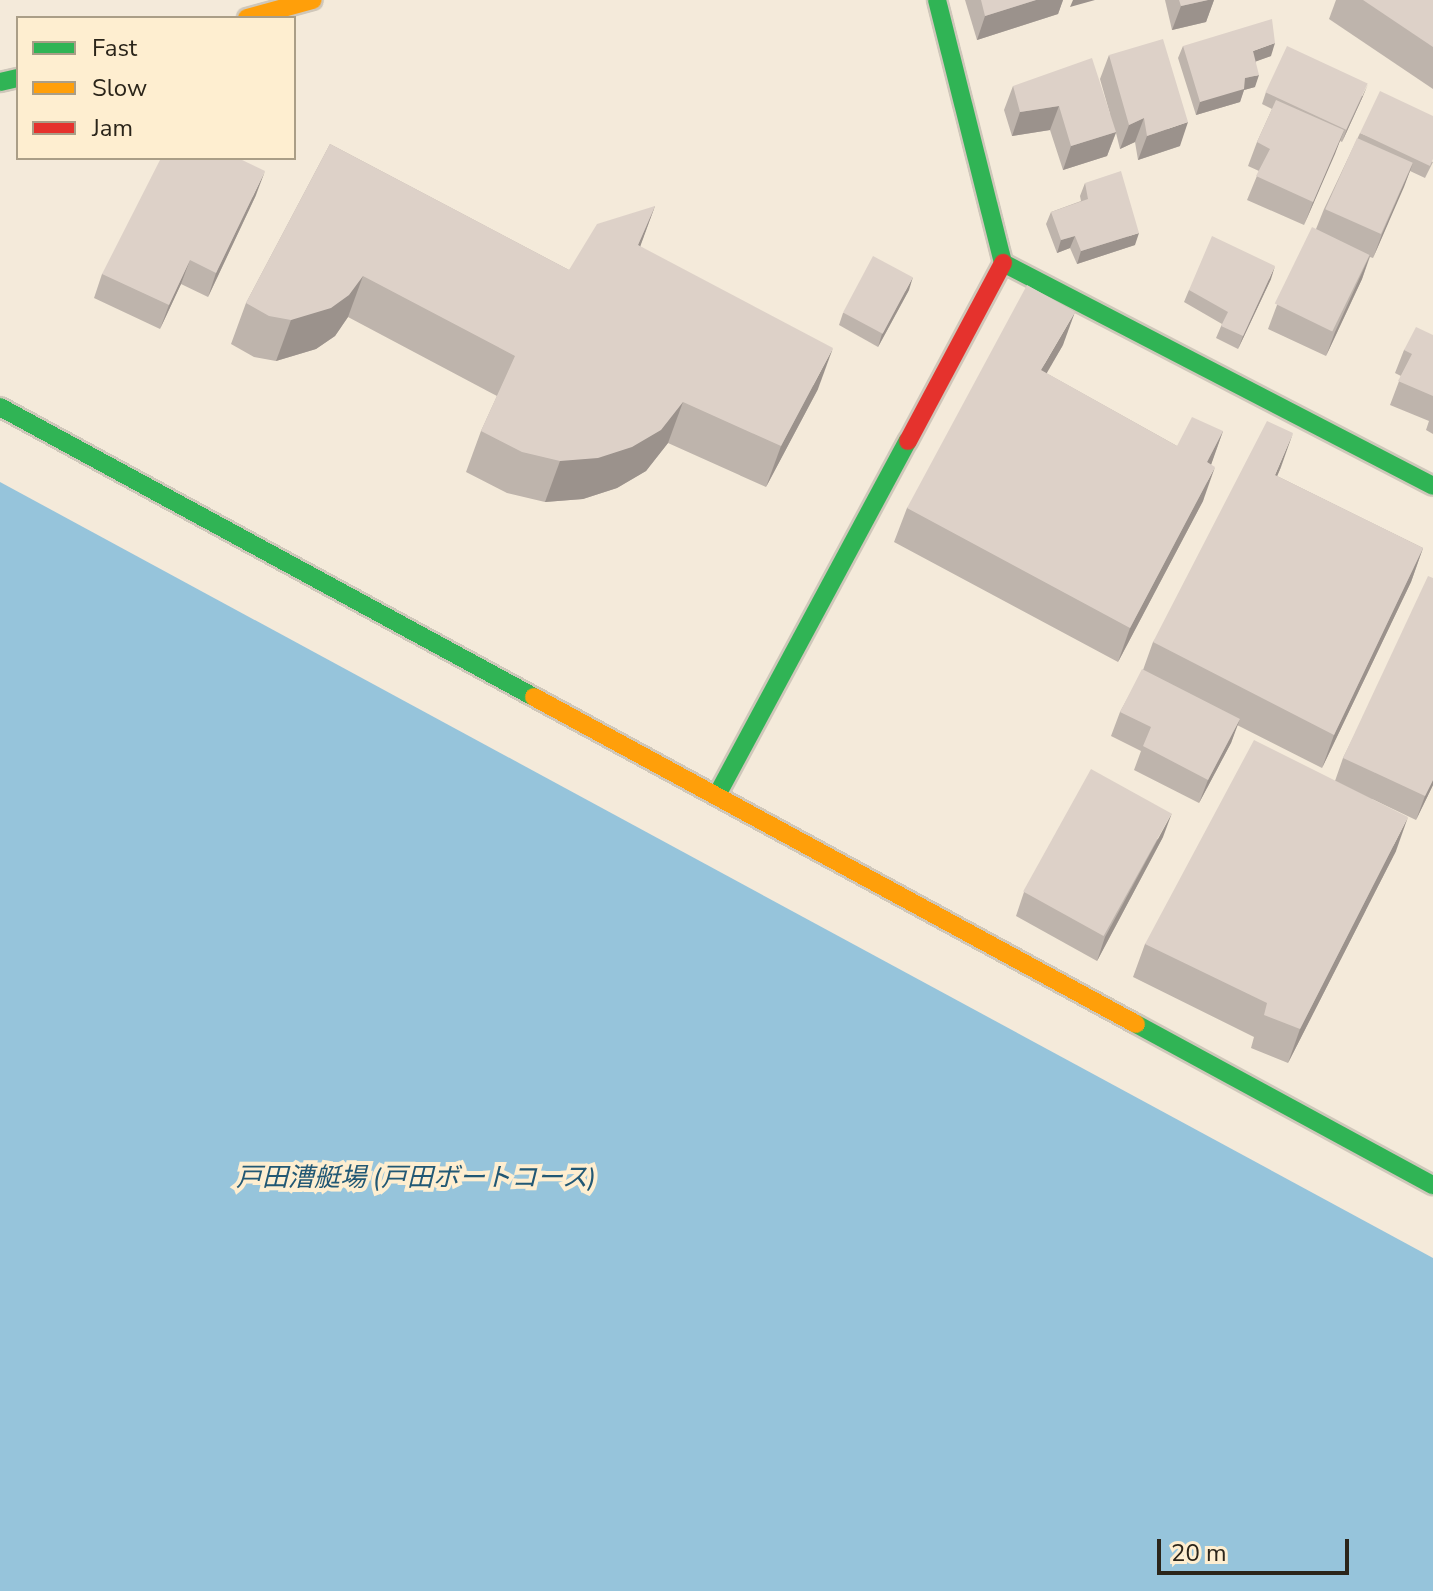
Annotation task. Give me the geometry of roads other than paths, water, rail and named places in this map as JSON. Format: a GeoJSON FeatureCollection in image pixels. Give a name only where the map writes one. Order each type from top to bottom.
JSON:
{"type":"FeatureCollection","features":[{"type":"Feature","properties":{"kind":"street"},"geometry":{"type":"LineString","coordinates":[[254,16],[313,0]]}},
{"type":"Feature","properties":{"kind":"street"},"geometry":{"type":"LineString","coordinates":[[717,795],[1003,263],[937,0]]}},
{"type":"Feature","properties":{"kind":"street"},"geometry":{"type":"LineString","coordinates":[[1003,263],[1433,486]]}},
{"type":"Feature","properties":{"kind":"street"},"geometry":{"type":"LineString","coordinates":[[0,407],[1433,1185]]}},
{"type":"Feature","properties":{"kind":"water","name":"戸田漕艇場 (戸田ボートコース)"},"geometry":{"type":"Polygon","coordinates":[[[0,482],[1433,1258],[1433,1591],[0,1591],[0,482]]]}}]}
